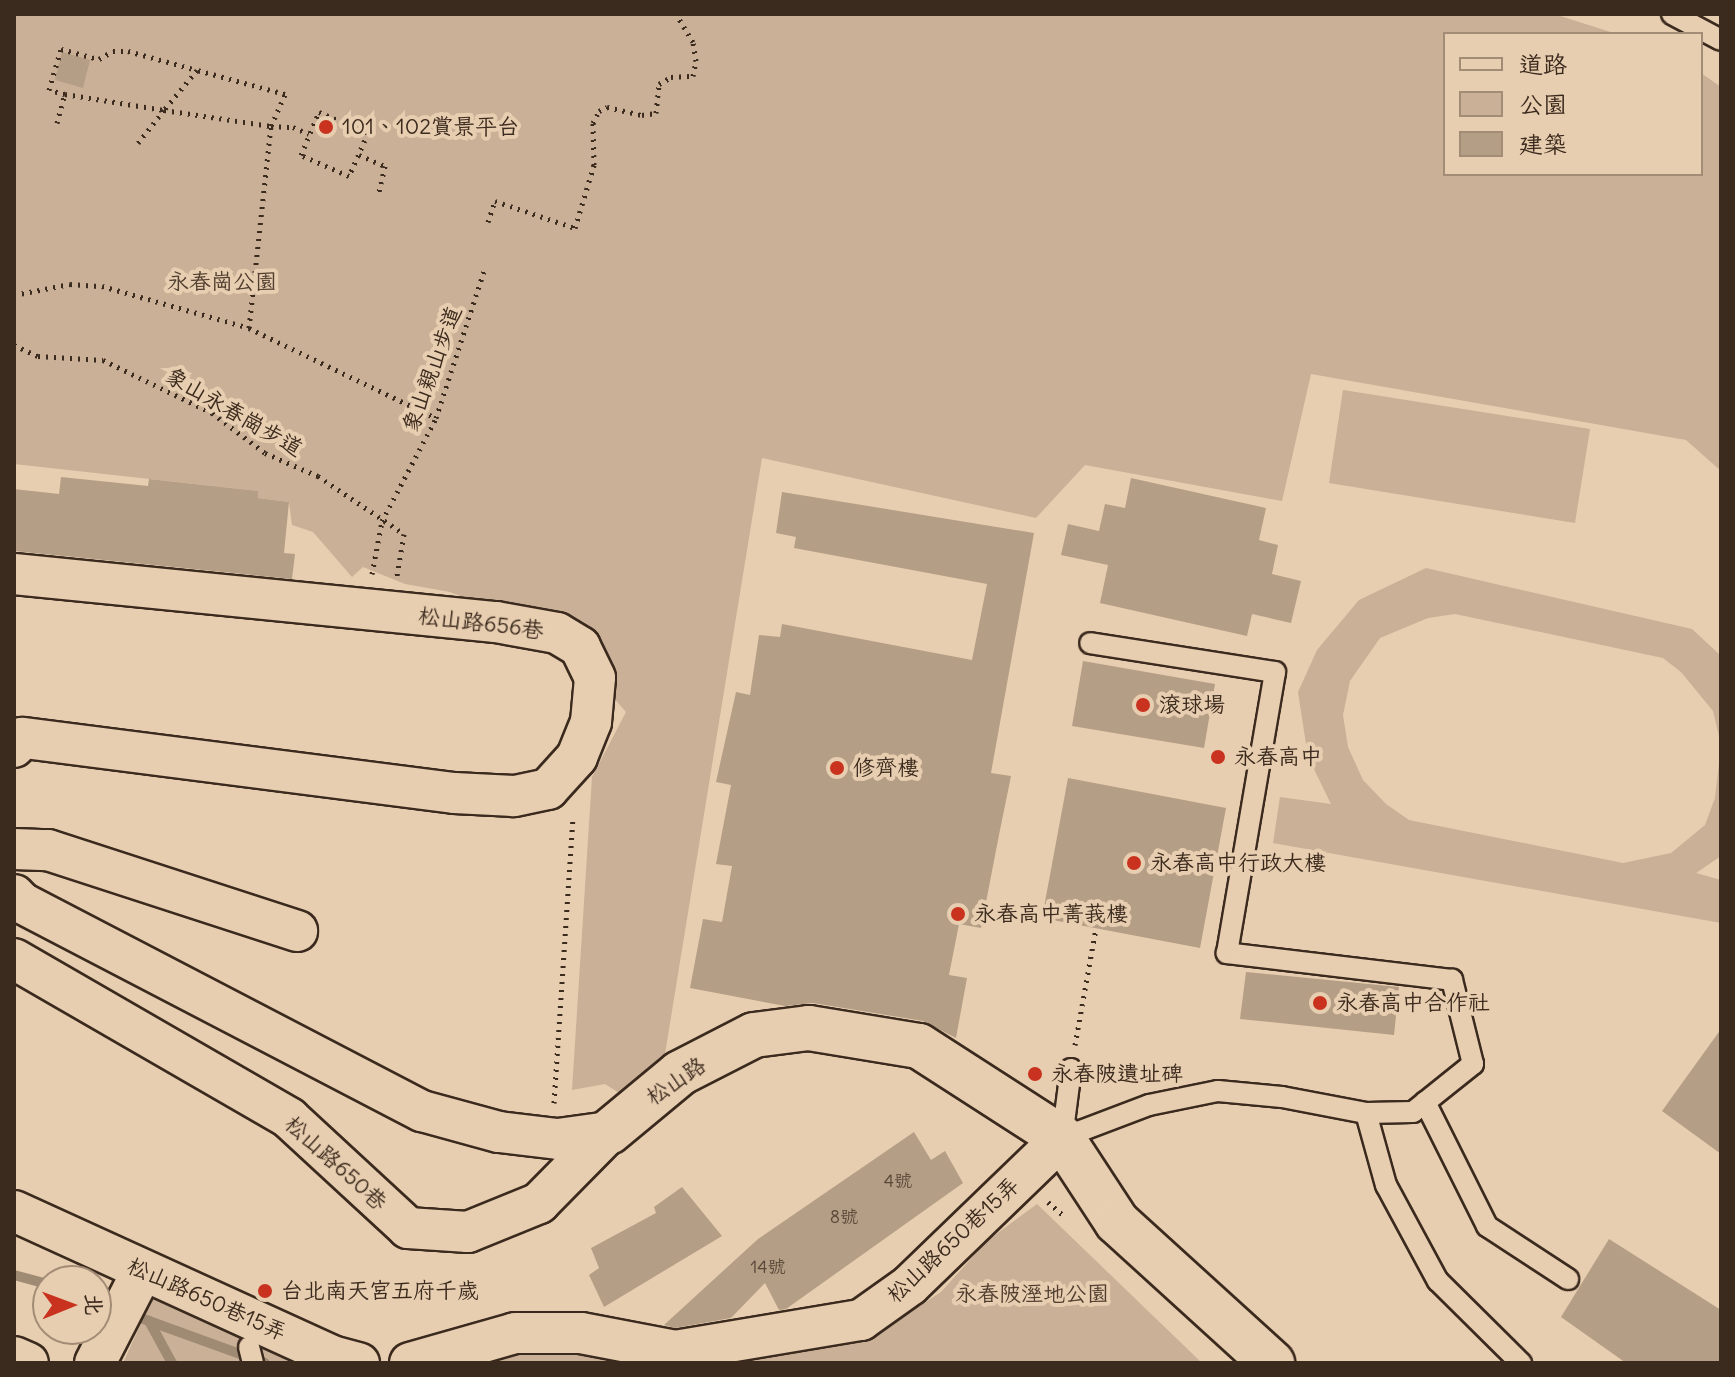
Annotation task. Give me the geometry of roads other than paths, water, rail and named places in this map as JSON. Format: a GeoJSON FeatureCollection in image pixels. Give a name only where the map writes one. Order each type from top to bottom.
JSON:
{"type":"FeatureCollection","features":[{"type":"Feature","properties":{"kind":"street","name":"松山路656巷"},"geometry":{"type":"LineString","coordinates":[[14,574],[496,622],[557,633],[580,647],[595,678],[591,722],[577,757],[548,789],[514,796],[454,793],[22,738],[14,747]]}},
{"type":"Feature","properties":{"kind":"street"},"geometry":{"type":"LineString","coordinates":[[14,849],[48,850],[297,931]]}},
{"type":"Feature","properties":{"kind":"street"},"geometry":{"type":"LineString","coordinates":[[14,895],[22,903],[422,1111],[499,1132],[558,1139],[609,1132]]}},
{"type":"Feature","properties":{"kind":"street","name":"松山路650巷"},"geometry":{"type":"LineString","coordinates":[[14,959],[289,1118],[408,1228],[468,1232],[539,1203],[609,1132]]}},
{"type":"Feature","properties":{"kind":"street","name":"松山路"},"geometry":{"type":"LineString","coordinates":[[609,1132],[680,1073],[754,1035],[809,1028],[919,1046],[1062,1138],[1117,1222],[1272,1363]]}},
{"type":"Feature","properties":{"kind":"street","name":"松山路650巷15弄"},"geometry":{"type":"LineString","coordinates":[[410,1363],[515,1333],[581,1333],[675,1351],[861,1320],[910,1285],[1062,1138]]}},
{"type":"Feature","properties":{"kind":"street","name":"松山路650巷15弄"},"geometry":{"type":"LineString","coordinates":[[14,1211],[142,1272],[252,1342],[359,1363]]}},
{"type":"Feature","properties":{"kind":"street"},"geometry":{"type":"LineString","coordinates":[[95,1363],[142,1272]]}},
{"type":"Feature","properties":{"kind":"street"},"geometry":{"type":"LineString","coordinates":[[14,1357],[28,1363]]}},
{"type":"Feature","properties":{"kind":"lane"},"geometry":{"type":"LineString","coordinates":[[1672,14],[1721,40]]}},
{"type":"Feature","properties":{"kind":"lane"},"geometry":{"type":"LineString","coordinates":[[1071,1069],[1062,1138],[1149,1105],[1218,1091],[1282,1097],[1366,1113],[1413,1112],[1473,1064],[1452,980],[1227,953],[1275,672],[1090,643]]}},
{"type":"Feature","properties":{"kind":"lane"},"geometry":{"type":"LineString","coordinates":[[1425,1102],[1487,1226],[1568,1279]]}},
{"type":"Feature","properties":{"kind":"lane"},"geometry":{"type":"LineString","coordinates":[[1366,1113],[1386,1185],[1438,1281],[1521,1363]]}},
{"type":"Feature","properties":{"kind":"waterway"},"geometry":{"type":"LineString","coordinates":[[14,1275],[32,1280]]}},
{"type":"Feature","properties":{"kind":"waterway"},"geometry":{"type":"LineString","coordinates":[[128,1314],[149,1321],[172,1363]]}},
{"type":"Feature","properties":{"kind":"waterway"},"geometry":{"type":"LineString","coordinates":[[149,1321],[265,1363]]}},
{"type":"Feature","properties":{"kind":"place","name":"101、102賞景平台"},"geometry":{"type":"Point","coordinates":[326,127]}},
{"type":"Feature","properties":{"kind":"place","name":"滾球場"},"geometry":{"type":"Point","coordinates":[1143,705]}},
{"type":"Feature","properties":{"kind":"place","name":"永春高中"},"geometry":{"type":"Point","coordinates":[1218,757]}},
{"type":"Feature","properties":{"kind":"place","name":"修齊樓"},"geometry":{"type":"Point","coordinates":[837,768]}},
{"type":"Feature","properties":{"kind":"place","name":"永春高中行政大樓"},"geometry":{"type":"Point","coordinates":[1134,863]}},
{"type":"Feature","properties":{"kind":"place","name":"永春高中菁莪樓"},"geometry":{"type":"Point","coordinates":[958,914]}},
{"type":"Feature","properties":{"kind":"place","name":"永春高中合作社"},"geometry":{"type":"Point","coordinates":[1320,1003]}},
{"type":"Feature","properties":{"kind":"place","name":"永春陂遺址碑"},"geometry":{"type":"Point","coordinates":[1035,1074]}},
{"type":"Feature","properties":{"kind":"place","name":"台北南天宮五府千歲"},"geometry":{"type":"Point","coordinates":[265,1291]}},
{"type":"Feature","properties":{"kind":"park label","name":"永春崗公園"},"geometry":{"type":"Point","coordinates":[222,282]}},
{"type":"Feature","properties":{"kind":"park label","name":"永春陂溼地公園"},"geometry":{"type":"Point","coordinates":[1032,1294]}}]}
